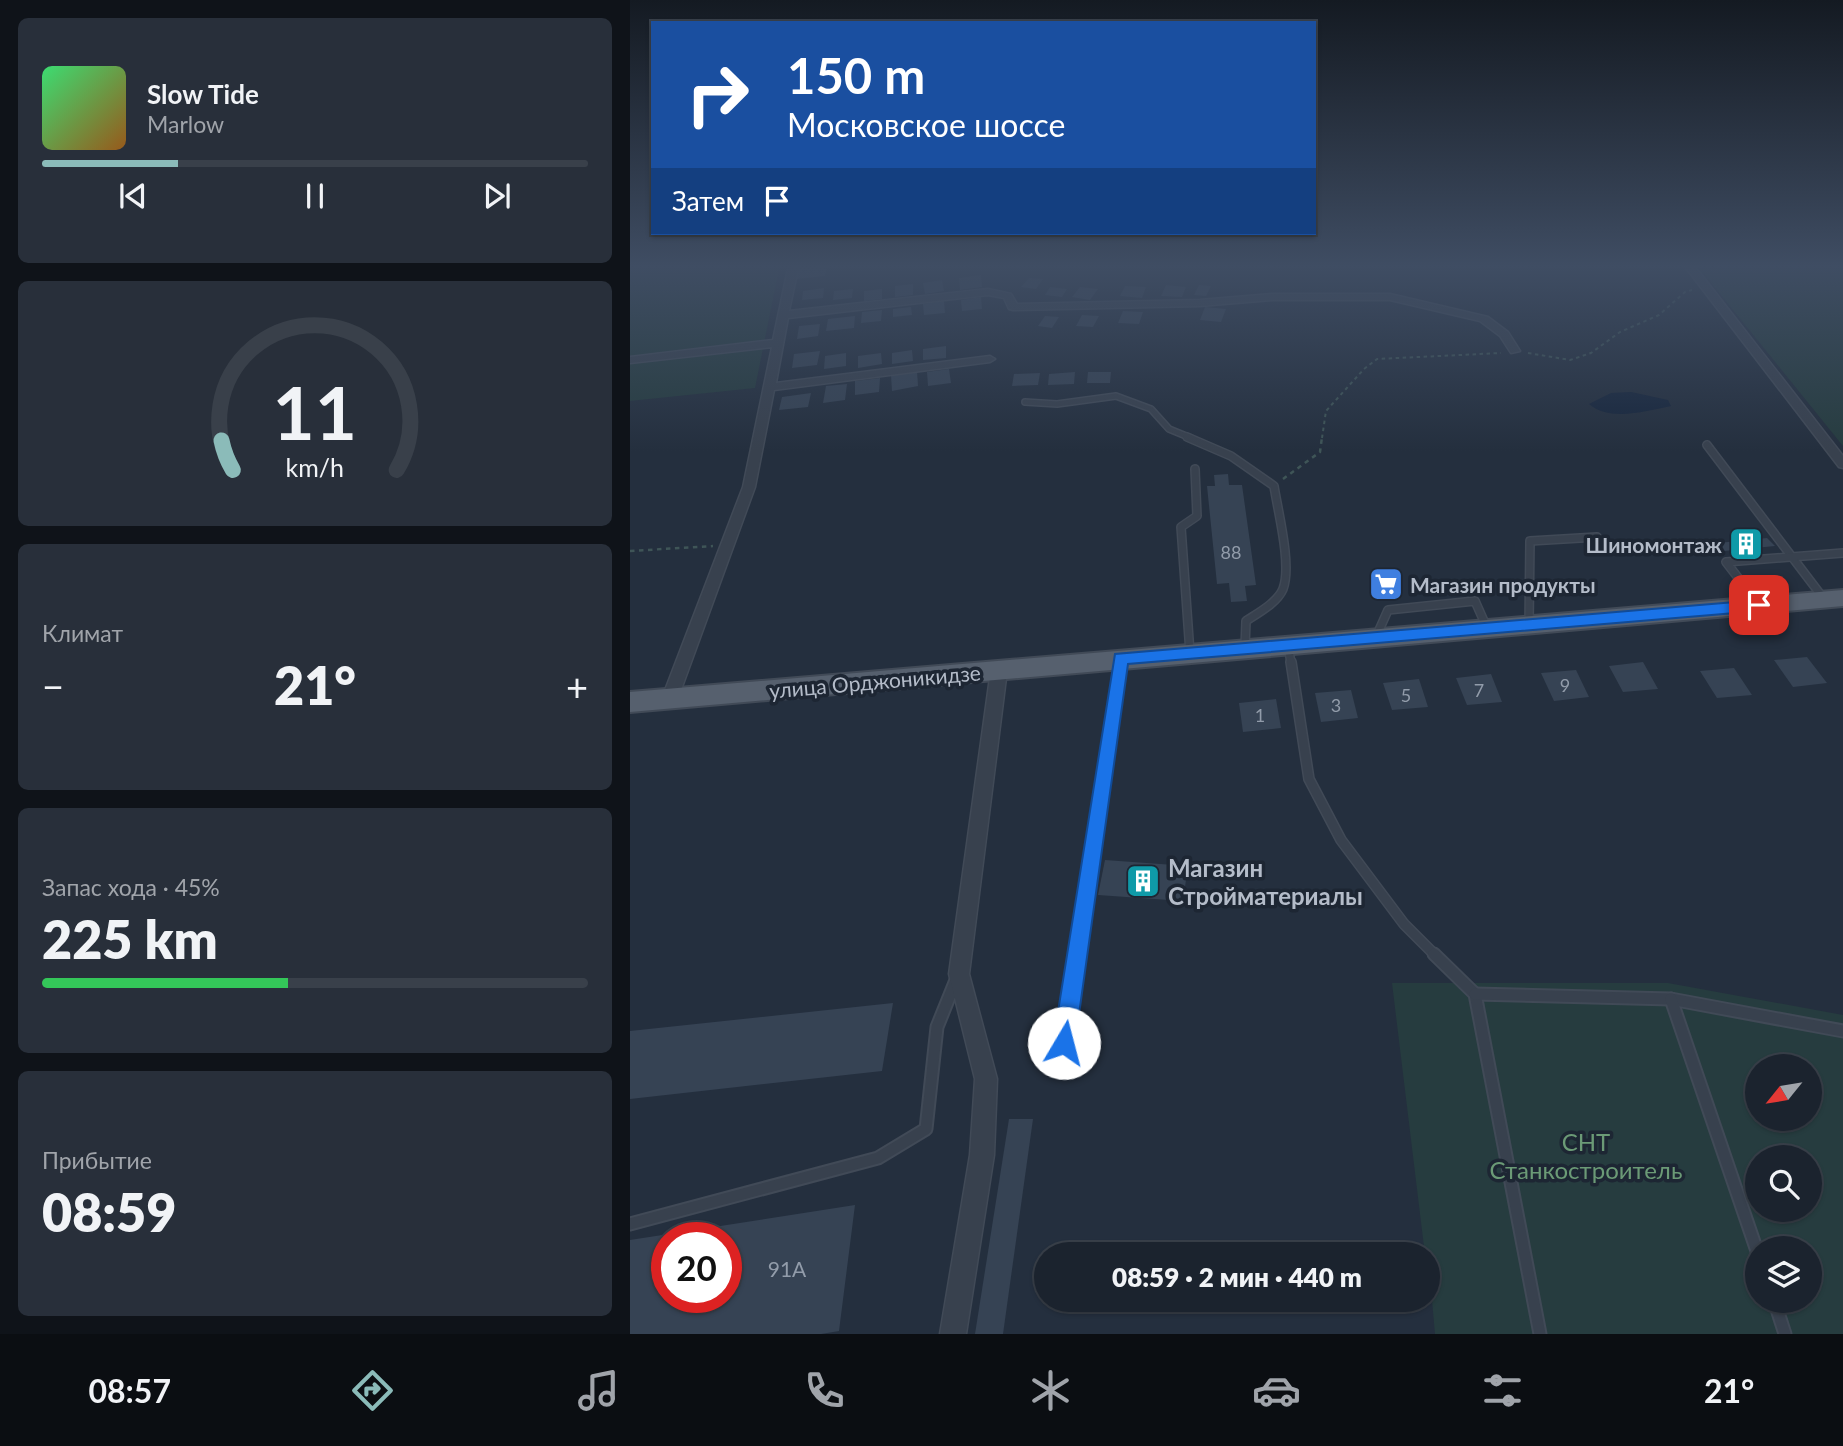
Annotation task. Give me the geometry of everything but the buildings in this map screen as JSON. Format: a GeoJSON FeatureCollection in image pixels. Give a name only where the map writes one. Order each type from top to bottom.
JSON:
{"type":"FeatureCollection","features":[{"type":"Feature","properties":{"kind":"main road","name":"улица Орджоникидзе"},"geometry":{"type":"LineString","coordinates":[[630,702],[1834,599]]}},
{"type":"Feature","properties":{"kind":"street"},"geometry":{"type":"LineString","coordinates":[[670,698],[749,487],[782,326]]}},
{"type":"Feature","properties":{"kind":"street"},"geometry":{"type":"LineString","coordinates":[[1494,326],[1504,334],[1515,351]]}},
{"type":"Feature","properties":{"kind":"street"},"geometry":{"type":"LineString","coordinates":[[1736,326],[1843,464]]}},
{"type":"Feature","properties":{"kind":"street"},"geometry":{"type":"LineString","coordinates":[[630,360],[778,343]]}},
{"type":"Feature","properties":{"kind":"street"},"geometry":{"type":"LineString","coordinates":[[769,387],[990,359]]}},
{"type":"Feature","properties":{"kind":"street"},"geometry":{"type":"LineString","coordinates":[[953,1334],[982,1155],[986,1079],[959,974],[999,670]]}},
{"type":"Feature","properties":{"kind":"lane"},"geometry":{"type":"LineString","coordinates":[[1025,402],[1057,404],[1116,396],[1131,400],[1151,409],[1169,429],[1231,456],[1274,486],[1284,564],[1283,589],[1246,621],[1245,648]]}},
{"type":"Feature","properties":{"kind":"lane"},"geometry":{"type":"LineString","coordinates":[[1707,445],[1792,557],[1834,599]]}},
{"type":"Feature","properties":{"kind":"lane"},"geometry":{"type":"LineString","coordinates":[[1190,653],[1181,527],[1198,516],[1195,469]]}},
{"type":"Feature","properties":{"kind":"lane"},"geometry":{"type":"LineString","coordinates":[[1528,625],[1530,541],[1597,537]]}},
{"type":"Feature","properties":{"kind":"lane"},"geometry":{"type":"LineString","coordinates":[[1759,605],[1726,562],[1843,553]]}},
{"type":"Feature","properties":{"kind":"lane"},"geometry":{"type":"LineString","coordinates":[[1288,645],[1309,779],[1334,828],[1404,924],[1475,994],[1540,1334]]}},
{"type":"Feature","properties":{"kind":"lane"},"geometry":{"type":"LineString","coordinates":[[1064,1043],[1121,659]]}},
{"type":"Feature","properties":{"kind":"lane"},"geometry":{"type":"LineString","coordinates":[[630,1224],[878,1158],[926,1129],[937,1027],[959,974]]}},
{"type":"Feature","properties":{"kind":"lane"},"geometry":{"type":"LineString","coordinates":[[1475,994],[1671,999],[1843,1031]]}},
{"type":"Feature","properties":{"kind":"lane"},"geometry":{"type":"LineString","coordinates":[[1671,999],[1752,1236]]}},
{"type":"Feature","properties":{"kind":"lane"},"geometry":{"type":"LineString","coordinates":[[1778,1313],[1785,1334]]}},
{"type":"Feature","properties":{"kind":"path"},"geometry":{"type":"LineString","coordinates":[[1274,486],[1320,452],[1326,411],[1364,369],[1377,359],[1515,351],[1570,360],[1591,354],[1620,332],[1636,326]]}},
{"type":"Feature","properties":{"kind":"path"},"geometry":{"type":"LineString","coordinates":[[630,551],[727,545]]}},
{"type":"Feature","properties":{"kind":"green space"},"geometry":{"type":"Polygon","coordinates":[[[630,326],[767,326],[755,388],[630,401],[630,326]]]}},
{"type":"Feature","properties":{"kind":"green space"},"geometry":{"type":"Polygon","coordinates":[[[1746,326],[1843,326],[1843,446],[1746,326]]]}},
{"type":"Feature","properties":{"kind":"green space","name":"СНТ Станкостроитель"},"geometry":{"type":"Polygon","coordinates":[[[1392,983],[1668,983],[1843,1015],[1843,1334],[1435,1334],[1433,1312],[1440,1312],[1440,1242],[1423,1242],[1392,983]]]}},
{"type":"Feature","properties":{"kind":"water"},"geometry":{"type":"Polygon","coordinates":[[[1631,392],[1668,400],[1671,406],[1618,414],[1607,413],[1589,404],[1611,393],[1631,392]]]}},
{"type":"Feature","properties":{"kind":"place","name":"Шиномонтаж"},"geometry":{"type":"Point","coordinates":[1746,544]}},
{"type":"Feature","properties":{"kind":"place","name":"Магазин продукты"},"geometry":{"type":"Point","coordinates":[1386,584]}},
{"type":"Feature","properties":{"kind":"place","name":"Магазин Стройматериалы"},"geometry":{"type":"Point","coordinates":[1143,881]}},
{"type":"Feature","properties":{"kind":"route"},"geometry":{"type":"LineString","coordinates":[[1064,1043],[1121,659],[1759,605]]}}]}
